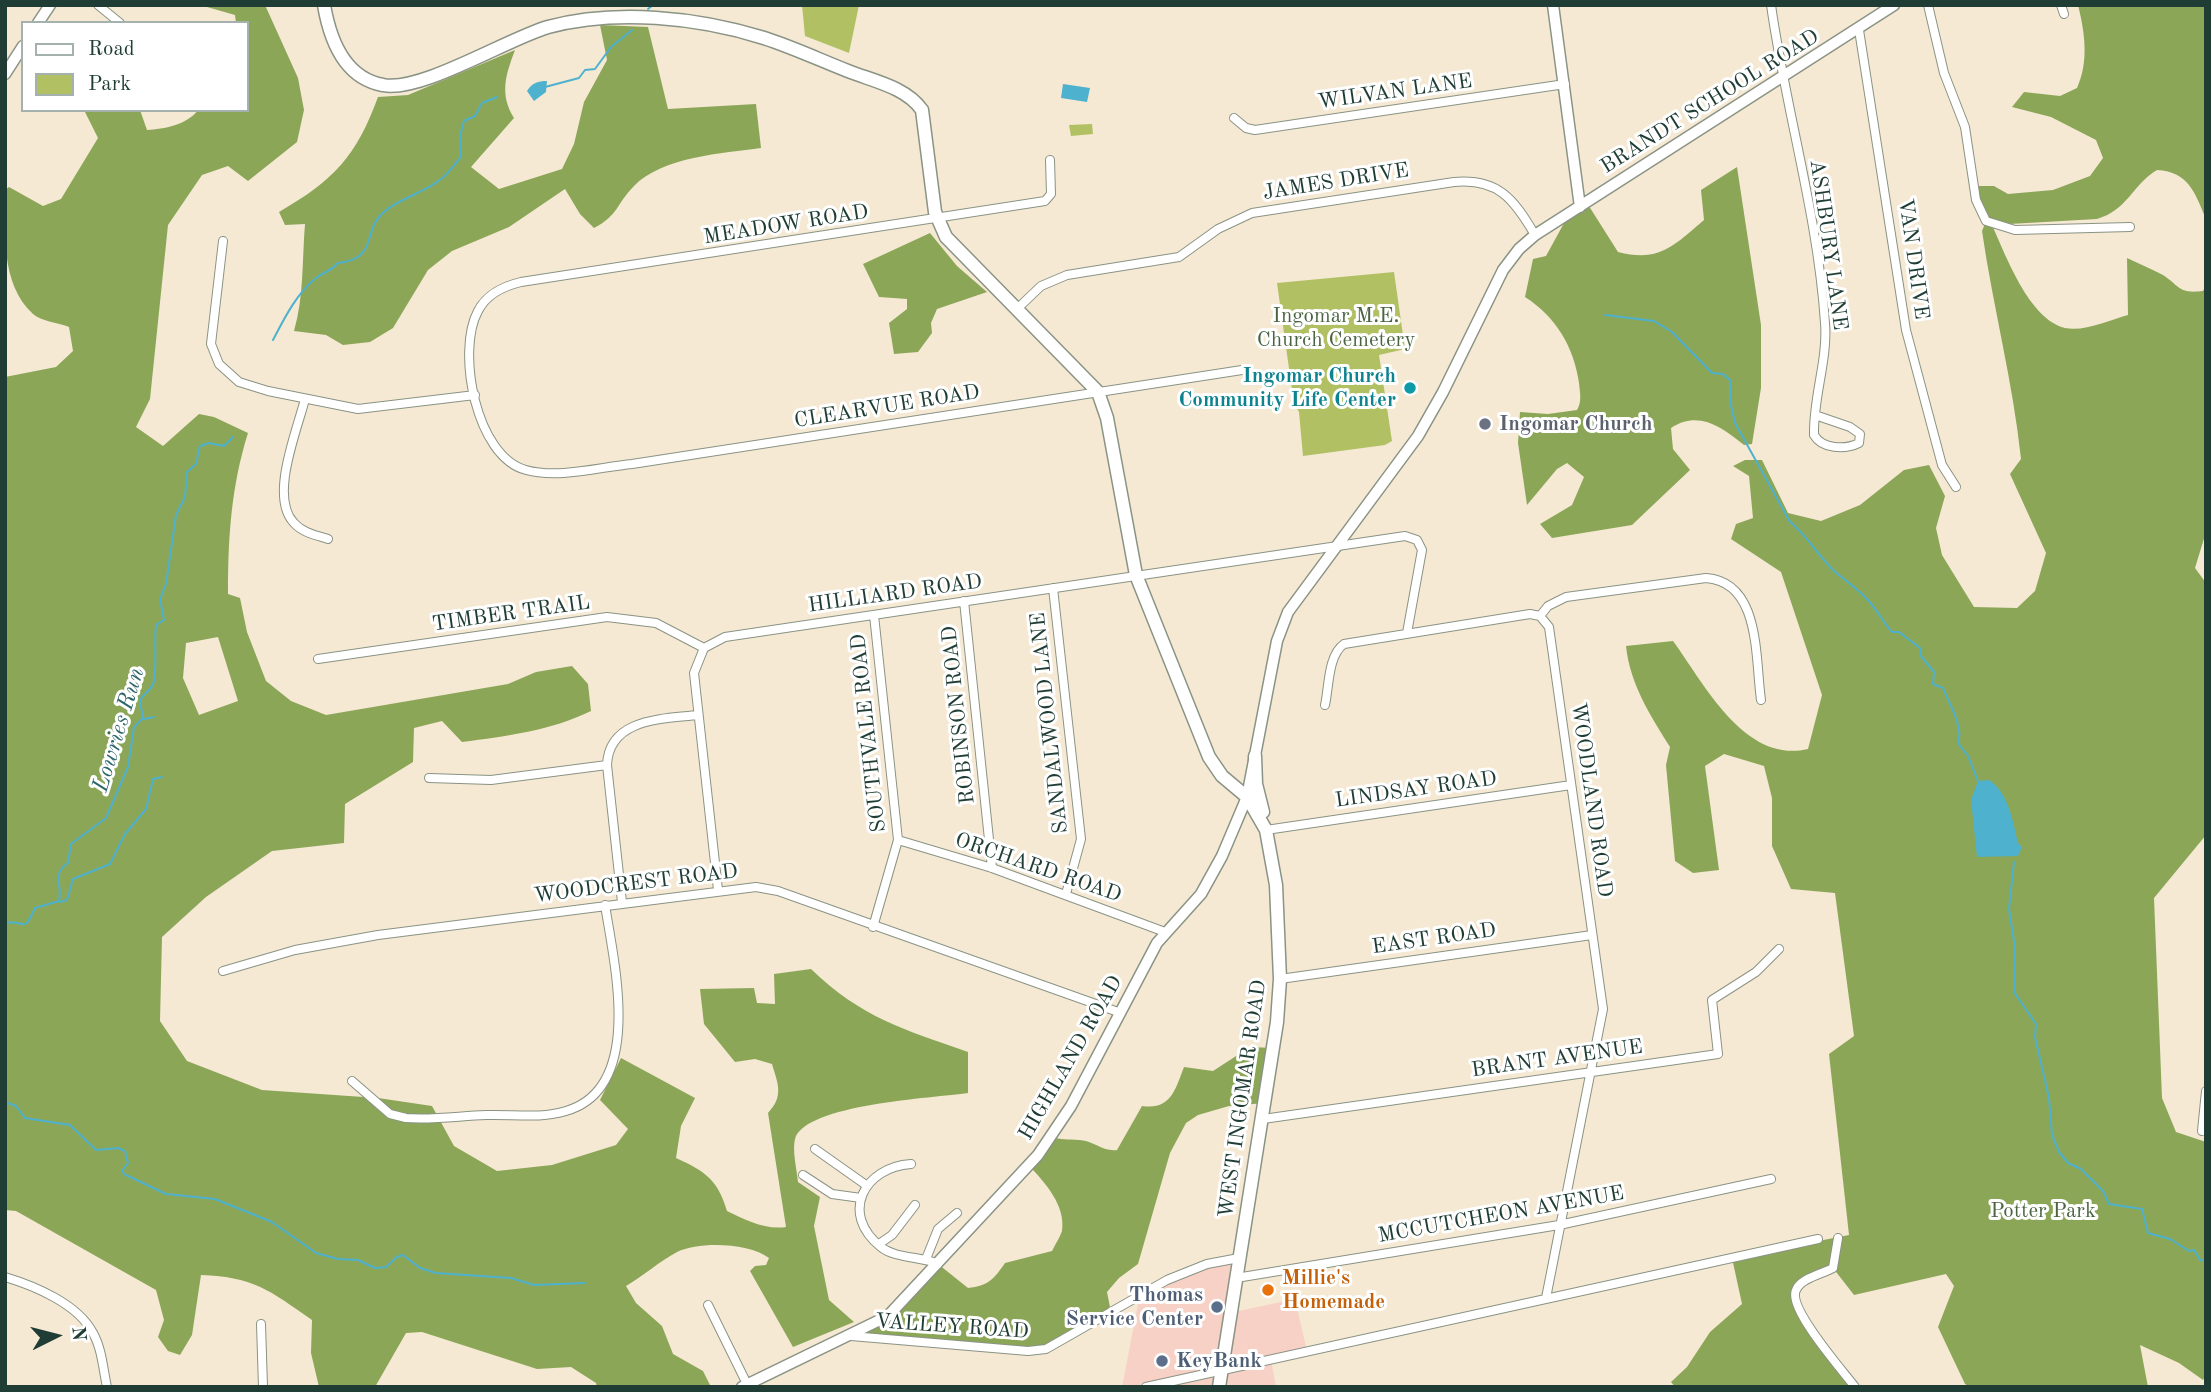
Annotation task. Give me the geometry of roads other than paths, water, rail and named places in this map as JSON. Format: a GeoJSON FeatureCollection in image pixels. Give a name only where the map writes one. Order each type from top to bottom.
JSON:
{"type":"FeatureCollection","features":[{"type":"Feature","properties":{"kind":"main road"},"geometry":{"type":"LineString","coordinates":[[324,5],[331,35],[341,57],[365,78],[390,86],[421,79],[538,31],[583,20],[659,20],[765,39],[902,92],[918,104],[927,131],[937,220],[954,247],[1018,308],[1098,392]]}},
{"type":"Feature","properties":{"kind":"main road","name":"WEST INGOMAR ROAD"},"geometry":{"type":"LineString","coordinates":[[1098,392],[1107,418],[1136,575],[1209,757],[1222,776],[1247,797],[1266,830],[1276,877],[1280,979],[1278,1022],[1219,1387]]}},
{"type":"Feature","properties":{"kind":"main road"},"geometry":{"type":"LineString","coordinates":[[1255,756],[1256,784],[1266,830]]}},
{"type":"Feature","properties":{"kind":"street"},"geometry":{"type":"LineString","coordinates":[[39,21],[50,5]]}},
{"type":"Feature","properties":{"kind":"street"},"geometry":{"type":"LineString","coordinates":[[98,5],[118,21]]}},
{"type":"Feature","properties":{"kind":"street"},"geometry":{"type":"LineString","coordinates":[[1247,797],[1283,621],[1418,436],[1503,270],[1519,249],[1535,235],[1580,207],[1553,5]]}},
{"type":"Feature","properties":{"kind":"street","name":"ASHBURY LANE"},"geometry":{"type":"LineString","coordinates":[[1771,5],[1782,80],[1811,222],[1826,326],[1815,415],[1814,435],[1825,445],[1853,446],[1861,438],[1850,426],[1815,415]]}},
{"type":"Feature","properties":{"kind":"street","name":"BRANDT SCHOOL ROAD"},"geometry":{"type":"LineString","coordinates":[[1580,207],[1782,80],[1894,5]]}},
{"type":"Feature","properties":{"kind":"street"},"geometry":{"type":"LineString","coordinates":[[1928,5],[1944,73],[1965,128],[1976,200],[1986,221],[2015,230],[2130,227]]}},
{"type":"Feature","properties":{"kind":"street","name":"VAN DRIVE"},"geometry":{"type":"LineString","coordinates":[[1859,30],[1908,341],[1942,466],[1955,487]]}},
{"type":"Feature","properties":{"kind":"street"},"geometry":{"type":"LineString","coordinates":[[5,74],[21,49]]}},
{"type":"Feature","properties":{"kind":"street","name":"WILVAN LANE"},"geometry":{"type":"LineString","coordinates":[[1234,118],[1245,128],[1255,130],[1565,84]]}},
{"type":"Feature","properties":{"kind":"street","name":"MEADOW ROAD"},"geometry":{"type":"LineString","coordinates":[[475,395],[470,359],[472,327],[479,308],[492,295],[521,282],[937,220],[1045,201],[1051,194],[1050,160]]}},
{"type":"Feature","properties":{"kind":"street","name":"JAMES DRIVE"},"geometry":{"type":"LineString","coordinates":[[1018,308],[1041,286],[1068,275],[1179,257],[1218,229],[1251,213],[1454,182],[1482,181],[1496,188],[1510,199],[1535,235]]}},
{"type":"Feature","properties":{"kind":"street"},"geometry":{"type":"LineString","coordinates":[[223,241],[211,331],[214,354],[219,364],[239,382],[305,399],[369,410],[475,395]]}},
{"type":"Feature","properties":{"kind":"street","name":"CLEARVUE ROAD"},"geometry":{"type":"LineString","coordinates":[[475,395],[482,427],[498,452],[511,464],[536,472],[632,464],[1242,370]]}},
{"type":"Feature","properties":{"kind":"street"},"geometry":{"type":"LineString","coordinates":[[305,399],[285,480],[283,501],[296,525],[328,539]]}},
{"type":"Feature","properties":{"kind":"street"},"geometry":{"type":"LineString","coordinates":[[1336,546],[1405,536],[1417,540],[1422,550],[1407,633]]}},
{"type":"Feature","properties":{"kind":"street","name":"HILLIARD ROAD"},"geometry":{"type":"LineString","coordinates":[[704,649],[733,635],[1336,546]]}},
{"type":"Feature","properties":{"kind":"street"},"geometry":{"type":"LineString","coordinates":[[1325,705],[1334,660],[1339,648],[1348,643],[1530,614],[1540,617],[1548,606],[1566,597],[1706,578],[1723,581],[1737,590],[1747,605],[1761,700]]}},
{"type":"Feature","properties":{"kind":"street","name":"SANDALWOOD LANE"},"geometry":{"type":"LineString","coordinates":[[1053,588],[1081,839],[1066,894]]}},
{"type":"Feature","properties":{"kind":"street","name":"ROBINSON ROAD"},"geometry":{"type":"LineString","coordinates":[[964,601],[992,868]]}},
{"type":"Feature","properties":{"kind":"street","name":"SOUTHVALE ROAD"},"geometry":{"type":"LineString","coordinates":[[873,927],[898,840],[874,615]]}},
{"type":"Feature","properties":{"kind":"street","name":"TIMBER TRAIL"},"geometry":{"type":"LineString","coordinates":[[318,659],[607,617],[656,624],[704,649]]}},
{"type":"Feature","properties":{"kind":"street","name":"WOODLAND ROAD"},"geometry":{"type":"LineString","coordinates":[[1540,617],[1549,627],[1603,1009],[1546,1298]]}},
{"type":"Feature","properties":{"kind":"street"},"geometry":{"type":"LineString","coordinates":[[704,649],[694,673],[718,890]]}},
{"type":"Feature","properties":{"kind":"street"},"geometry":{"type":"LineString","coordinates":[[622,902],[607,765],[613,743],[631,727],[697,715]]}},
{"type":"Feature","properties":{"kind":"street"},"geometry":{"type":"LineString","coordinates":[[429,778],[491,780],[607,765]]}},
{"type":"Feature","properties":{"kind":"street","name":"LINDSAY ROAD"},"geometry":{"type":"LineString","coordinates":[[1266,830],[1571,785]]}},
{"type":"Feature","properties":{"kind":"street","name":"HIGHLAND ROAD"},"geometry":{"type":"LineString","coordinates":[[744,1385],[888,1316],[1038,1155],[1071,1106],[1165,932],[1207,886],[1247,797]]}},
{"type":"Feature","properties":{"kind":"street","name":"ORCHARD ROAD"},"geometry":{"type":"LineString","coordinates":[[898,840],[992,868],[1165,932]]}},
{"type":"Feature","properties":{"kind":"street","name":"WOODCREST ROAD"},"geometry":{"type":"LineString","coordinates":[[223,971],[322,944],[622,902],[756,887],[778,891],[1121,1013]]}},
{"type":"Feature","properties":{"kind":"street"},"geometry":{"type":"LineString","coordinates":[[352,1081],[390,1114],[419,1119],[542,1115],[566,1111],[590,1099],[610,1069],[618,1028],[617,988],[605,905]]}},
{"type":"Feature","properties":{"kind":"street","name":"EAST ROAD"},"geometry":{"type":"LineString","coordinates":[[1280,979],[1592,934]]}},
{"type":"Feature","properties":{"kind":"street","name":"BRANT AVENUE"},"geometry":{"type":"LineString","coordinates":[[1262,1119],[1718,1054],[1712,1000],[1756,972],[1779,949]]}},
{"type":"Feature","properties":{"kind":"street"},"geometry":{"type":"LineString","coordinates":[[2203,1131],[2206,1091]]}},
{"type":"Feature","properties":{"kind":"street"},"geometry":{"type":"LineString","coordinates":[[815,1149],[866,1185]]}},
{"type":"Feature","properties":{"kind":"street"},"geometry":{"type":"LineString","coordinates":[[911,1164],[886,1169],[866,1185],[861,1199],[865,1226],[879,1244],[897,1254],[938,1264]]}},
{"type":"Feature","properties":{"kind":"street"},"geometry":{"type":"LineString","coordinates":[[803,1175],[832,1194],[861,1199]]}},
{"type":"Feature","properties":{"kind":"street","name":"MCCUTCHEON AVENUE"},"geometry":{"type":"LineString","coordinates":[[1236,1278],[1559,1225],[1771,1179]]}},
{"type":"Feature","properties":{"kind":"street"},"geometry":{"type":"LineString","coordinates":[[879,1244],[892,1236],[915,1205]]}},
{"type":"Feature","properties":{"kind":"street"},"geometry":{"type":"LineString","coordinates":[[926,1259],[938,1229],[957,1213]]}},
{"type":"Feature","properties":{"kind":"street"},"geometry":{"type":"LineString","coordinates":[[1838,1238],[1833,1268],[1804,1281],[1796,1288],[1794,1296],[1800,1314],[1855,1387]]}},
{"type":"Feature","properties":{"kind":"street"},"geometry":{"type":"LineString","coordinates":[[1146,1387],[1818,1239]]}},
{"type":"Feature","properties":{"kind":"street","name":"VALLEY ROAD"},"geometry":{"type":"LineString","coordinates":[[851,1336],[885,1341],[1038,1350],[1058,1344],[1167,1280],[1207,1264],[1239,1258]]}},
{"type":"Feature","properties":{"kind":"street"},"geometry":{"type":"LineString","coordinates":[[5,1277],[63,1303],[85,1322],[100,1350],[107,1387]]}},
{"type":"Feature","properties":{"kind":"street"},"geometry":{"type":"LineString","coordinates":[[708,1305],[744,1385]]}},
{"type":"Feature","properties":{"kind":"street"},"geometry":{"type":"LineString","coordinates":[[261,1324],[263,1387]]}},
{"type":"Feature","properties":{"kind":"water"},"geometry":{"type":"Polygon","coordinates":[[[547,81],[546,92],[534,101],[527,91],[536,83],[547,81]]]}},
{"type":"Feature","properties":{"kind":"water"},"geometry":{"type":"Polygon","coordinates":[[[1063,84],[1090,88],[1087,102],[1061,98],[1063,84]]]}},
{"type":"Feature","properties":{"kind":"water"},"geometry":{"type":"Polygon","coordinates":[[[1989,780],[2001,792],[2009,808],[2018,843],[2022,847],[2018,856],[1977,857],[1971,800],[1978,781],[1989,780]]]}},
{"type":"Feature","properties":{"kind":"waterway"},"geometry":{"type":"LineString","coordinates":[[648,9],[653,5]]}},
{"type":"Feature","properties":{"kind":"waterway","name":"Lowries Run"},"geometry":{"type":"LineString","coordinates":[[545,87],[579,78],[585,70],[595,69],[611,47],[632,30]]}},
{"type":"Feature","properties":{"kind":"waterway","name":"Lowries Run"},"geometry":{"type":"LineString","coordinates":[[273,340],[291,307],[309,284],[338,263],[350,261],[364,251],[379,217],[449,172],[460,158],[460,136],[464,121],[475,116],[482,103],[497,97]]}},
{"type":"Feature","properties":{"kind":"waterway"},"geometry":{"type":"LineString","coordinates":[[1605,315],[1654,321],[1672,332],[1712,373],[1723,374],[1731,381],[1730,401],[1735,423],[1790,522],[1834,571],[1868,600],[1892,632],[1899,632],[1920,648],[1921,656],[1934,672],[1933,684],[1943,688],[1952,708],[1959,730],[1958,743],[1968,756],[1978,781]]}},
{"type":"Feature","properties":{"kind":"waterway","name":"Lowries Run"},"geometry":{"type":"LineString","coordinates":[[143,719],[140,700],[154,681],[156,625],[164,620],[160,599],[166,584],[176,515],[185,497],[187,472],[196,464],[200,446],[209,443],[224,446],[233,437]]}},
{"type":"Feature","properties":{"kind":"waterway"},"geometry":{"type":"LineString","coordinates":[[144,719],[154,717]]}},
{"type":"Feature","properties":{"kind":"waterway","name":"Lowries Run"},"geometry":{"type":"LineString","coordinates":[[5,923],[26,924],[35,908],[59,901],[60,871],[68,863],[71,844],[106,818],[128,767],[134,727],[142,719]]}},
{"type":"Feature","properties":{"kind":"waterway"},"geometry":{"type":"LineString","coordinates":[[60,902],[67,900],[73,879],[110,864],[125,834],[146,809],[153,779],[162,777]]}},
{"type":"Feature","properties":{"kind":"waterway"},"geometry":{"type":"LineString","coordinates":[[2014,862],[2009,909],[2015,948],[2014,992],[2036,1024],[2035,1037],[2049,1098],[2052,1135],[2059,1152],[2068,1163],[2081,1169],[2103,1191],[2109,1204],[2142,1209],[2148,1233],[2170,1239],[2189,1251],[2194,1250],[2200,1260],[2206,1261]]}},
{"type":"Feature","properties":{"kind":"waterway"},"geometry":{"type":"LineString","coordinates":[[5,1102],[16,1106],[25,1118],[70,1125],[96,1150],[118,1148],[125,1151],[128,1163],[122,1171],[124,1174],[166,1194],[215,1199],[272,1222],[316,1253],[338,1259],[358,1260],[375,1268],[386,1267],[403,1255],[420,1268],[436,1273],[511,1278],[534,1285],[585,1283]]}},
{"type":"Feature","properties":{"kind":"place","name":"Ingomar Church Community Life Center"},"geometry":{"type":"Point","coordinates":[1410,388]}},
{"type":"Feature","properties":{"kind":"place","name":"Ingomar Church"},"geometry":{"type":"Point","coordinates":[1485,424]}},
{"type":"Feature","properties":{"kind":"place","name":"Millie's Homemade"},"geometry":{"type":"Point","coordinates":[1268,1290]}},
{"type":"Feature","properties":{"kind":"place","name":"Thomas Service Center"},"geometry":{"type":"Point","coordinates":[1217,1307]}},
{"type":"Feature","properties":{"kind":"place","name":"KeyBank"},"geometry":{"type":"Point","coordinates":[1162,1361]}},
{"type":"Feature","properties":{"kind":"park label","name":"Ingomar M.E. Church Cemetery"},"geometry":{"type":"Point","coordinates":[1336,328]}},
{"type":"Feature","properties":{"kind":"park label","name":"Potter Park"},"geometry":{"type":"Point","coordinates":[2043,1211]}}]}
